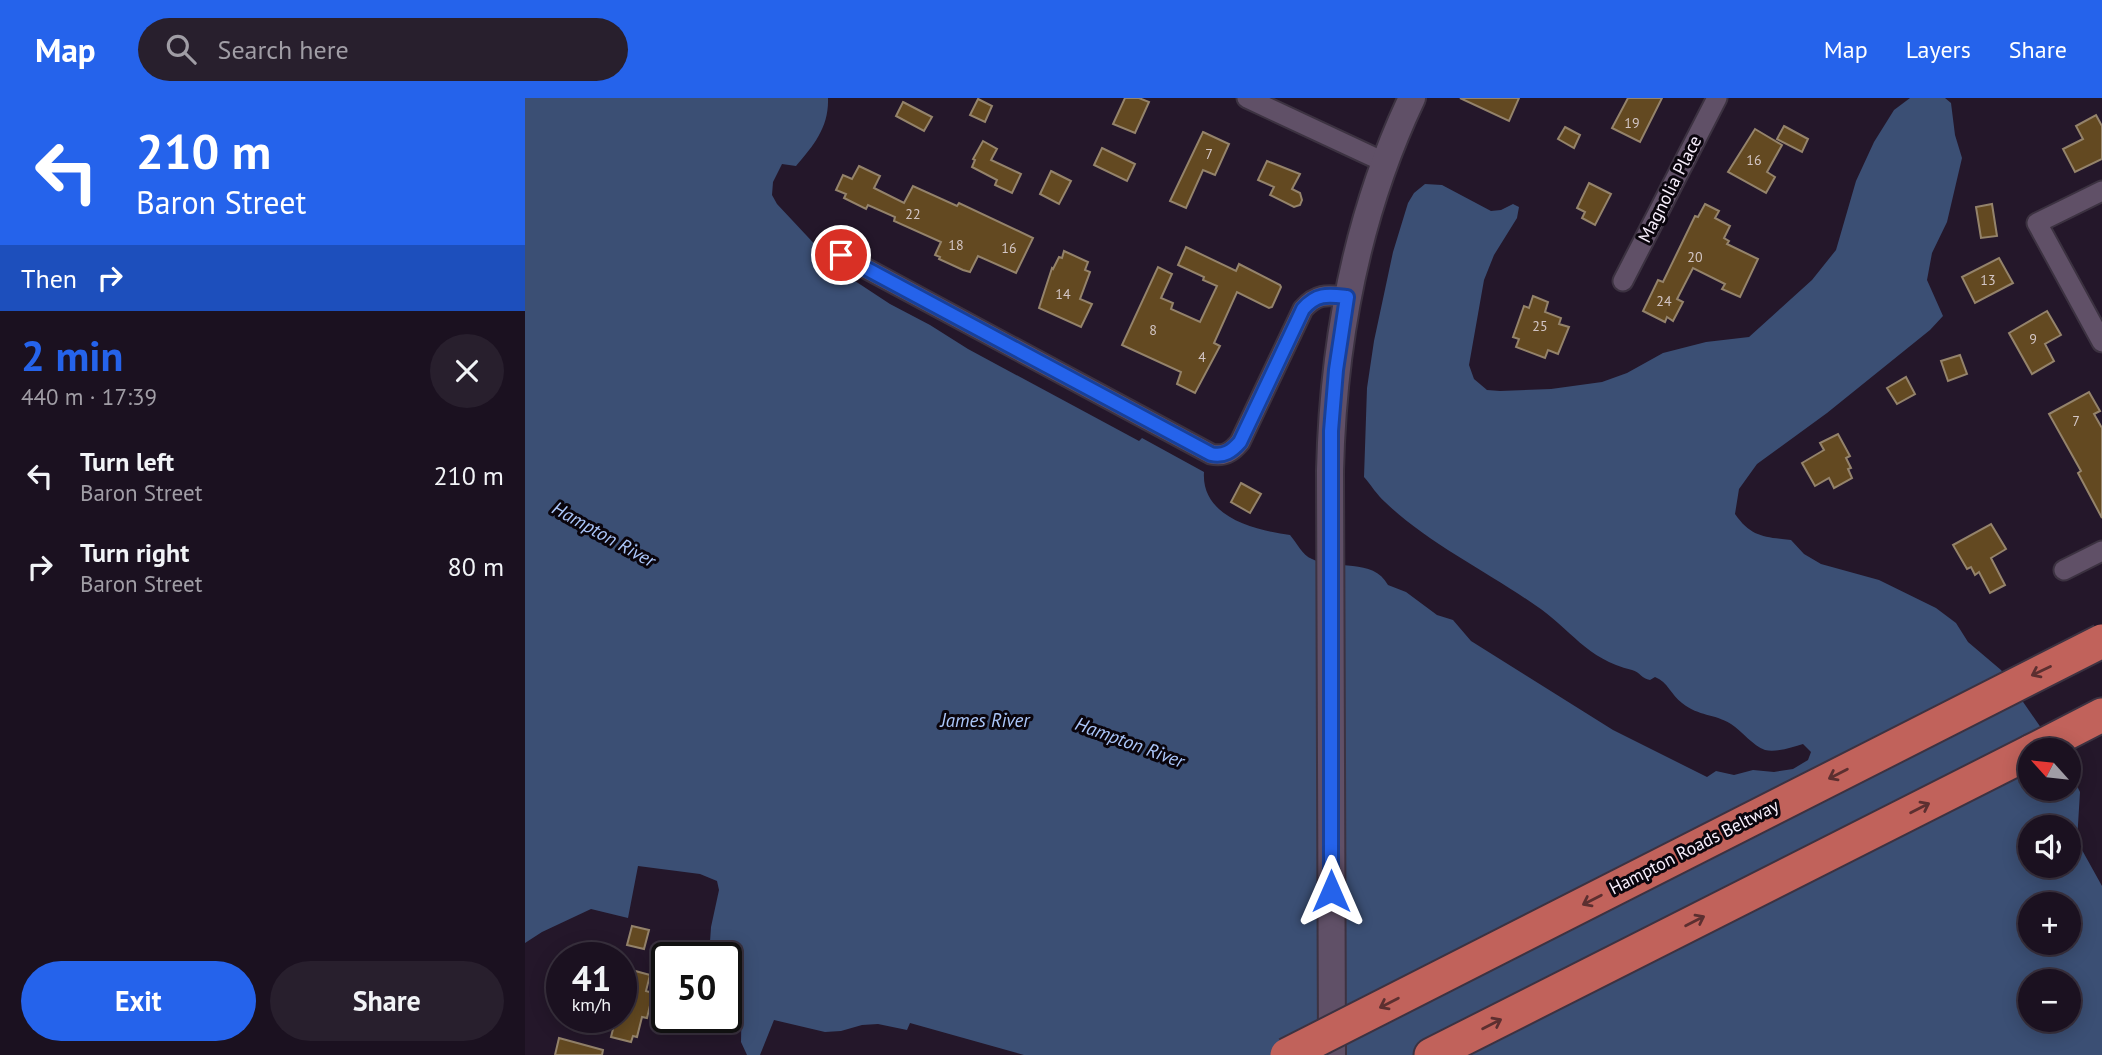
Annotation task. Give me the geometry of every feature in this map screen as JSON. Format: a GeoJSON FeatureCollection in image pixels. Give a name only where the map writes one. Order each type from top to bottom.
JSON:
{"type":"FeatureCollection","features":[{"type":"Feature","properties":{"kind":"highway","name":"Hampton Roads Beltway"},"geometry":{"type":"LineString","coordinates":[[1287,1055],[2102,641]]}},
{"type":"Feature","properties":{"kind":"highway"},"geometry":{"type":"LineString","coordinates":[[2057,738],[2102,715]]}},
{"type":"Feature","properties":{"kind":"highway"},"geometry":{"type":"LineString","coordinates":[[1431,1055],[2018,758]]}},
{"type":"Feature","properties":{"kind":"main road"},"geometry":{"type":"LineString","coordinates":[[1332,1055],[1330,536],[1333,391],[1347,297],[1362,232],[1384,162],[1412,98]]}},
{"type":"Feature","properties":{"kind":"street"},"geometry":{"type":"LineString","coordinates":[[1247,98],[1384,162]]}},
{"type":"Feature","properties":{"kind":"street","name":"Magnolia Place"},"geometry":{"type":"LineString","coordinates":[[1623,281],[1717,98]]}},
{"type":"Feature","properties":{"kind":"street"},"geometry":{"type":"LineString","coordinates":[[2102,191],[2037,223],[2102,342]]}},
{"type":"Feature","properties":{"kind":"street"},"geometry":{"type":"LineString","coordinates":[[841,255],[1218,456],[1226,454],[1240,442],[1303,309],[1322,295],[1347,297]]}},
{"type":"Feature","properties":{"kind":"street"},"geometry":{"type":"LineString","coordinates":[[2064,570],[2102,551]]}},
{"type":"Feature","properties":{"kind":"water","name":"James River"},"geometry":{"type":"Polygon","coordinates":[[[525,98],[828,98],[826,118],[819,135],[796,166],[782,164],[773,182],[772,195],[777,204],[821,251],[855,281],[968,349],[1139,441],[1142,438],[1204,472],[1205,487],[1211,500],[1232,518],[1246,525],[1290,535],[1302,552],[1312,559],[1373,571],[1388,585],[1406,592],[1437,615],[1453,620],[1471,641],[1613,730],[1707,777],[1716,771],[1734,775],[1753,770],[1774,772],[1793,769],[1808,760],[1811,752],[1803,744],[1774,751],[1765,750],[1731,724],[1701,713],[1678,700],[1659,679],[1647,679],[1635,671],[1603,659],[1548,614],[1419,530],[1382,499],[1364,477],[1367,388],[1374,341],[1393,252],[1408,203],[1414,193],[1425,184],[1442,185],[1491,211],[1513,204],[1519,207],[1517,218],[1494,255],[1484,280],[1469,365],[1474,379],[1487,390],[1500,391],[1551,389],[1602,382],[1627,373],[1663,353],[1706,342],[1749,337],[1812,280],[1836,250],[1856,181],[1874,142],[1894,110],[1910,98],[1945,98],[1951,103],[1955,135],[1962,158],[1947,222],[1932,253],[1927,280],[1943,316],[1930,330],[1827,413],[1757,464],[1739,489],[1735,514],[1753,532],[1766,537],[1791,540],[1804,554],[1821,564],[1879,580],[1936,608],[1956,623],[1968,642],[2001,670],[2048,738],[2018,738],[2018,802],[2079,802],[2079,815],[2018,815],[2018,878],[2081,878],[2081,848],[2102,886],[2102,1055],[1024,1055],[910,1023],[907,1030],[878,1024],[825,1032],[774,1020],[760,1055],[747,1055],[741,1042],[742,942],[710,942],[719,890],[717,881],[700,874],[638,866],[628,918],[591,909],[525,943],[525,98]]]}},
{"type":"Feature","properties":{"kind":"building"},"geometry":{"type":"Polygon","coordinates":[[[1125,98],[1139,98],[1149,102],[1135,133],[1113,124],[1125,98]]]}},
{"type":"Feature","properties":{"kind":"building"},"geometry":{"type":"Polygon","coordinates":[[[1460,98],[1519,98],[1509,121],[1460,98]]]}},
{"type":"Feature","properties":{"kind":"building"},"geometry":{"type":"Polygon","coordinates":[[[1628,98],[1662,98],[1640,142],[1612,128],[1628,98]]]}},
{"type":"Feature","properties":{"kind":"building"},"geometry":{"type":"Polygon","coordinates":[[[978,99],[992,106],[985,122],[970,115],[978,99]]]}},
{"type":"Feature","properties":{"kind":"building"},"geometry":{"type":"Polygon","coordinates":[[[903,102],[932,117],[924,131],[896,116],[903,102]]]}},
{"type":"Feature","properties":{"kind":"building"},"geometry":{"type":"Polygon","coordinates":[[[2096,115],[2102,126],[2102,159],[2075,172],[2063,149],[2083,139],[2076,126],[2096,115]]]}},
{"type":"Feature","properties":{"kind":"building"},"geometry":{"type":"Polygon","coordinates":[[[1784,126],[1808,139],[1802,152],[1777,139],[1784,126]]]}},
{"type":"Feature","properties":{"kind":"building"},"geometry":{"type":"Polygon","coordinates":[[[1565,127],[1580,135],[1574,148],[1558,139],[1565,127]]]}},
{"type":"Feature","properties":{"kind":"building"},"geometry":{"type":"Polygon","coordinates":[[[1755,129],[1782,145],[1767,172],[1775,177],[1766,193],[1728,172],[1755,129]]]}},
{"type":"Feature","properties":{"kind":"building"},"geometry":{"type":"Polygon","coordinates":[[[1203,132],[1229,144],[1215,175],[1203,170],[1186,208],[1170,201],[1203,132]]]}},
{"type":"Feature","properties":{"kind":"building"},"geometry":{"type":"Polygon","coordinates":[[[983,141],[997,149],[991,160],[1021,174],[1012,193],[995,185],[997,180],[972,167],[975,160],[973,159],[983,141]]]}},
{"type":"Feature","properties":{"kind":"building"},"geometry":{"type":"Polygon","coordinates":[[[1102,148],[1135,164],[1127,181],[1094,165],[1102,148]]]}},
{"type":"Feature","properties":{"kind":"building"},"geometry":{"type":"Polygon","coordinates":[[[1267,161],[1300,174],[1292,189],[1300,193],[1300,205],[1294,207],[1270,195],[1274,187],[1258,180],[1267,161]]]}},
{"type":"Feature","properties":{"kind":"building"},"geometry":{"type":"Polygon","coordinates":[[[859,166],[880,176],[874,188],[904,203],[913,186],[957,206],[959,203],[1033,238],[1016,273],[978,256],[970,272],[963,270],[935,255],[941,242],[894,221],[895,217],[868,205],[866,209],[844,198],[846,194],[836,190],[843,175],[852,179],[859,166]]]}},
{"type":"Feature","properties":{"kind":"building"},"geometry":{"type":"Polygon","coordinates":[[[1051,171],[1071,181],[1059,204],[1040,194],[1051,171]]]}},
{"type":"Feature","properties":{"kind":"building"},"geometry":{"type":"Polygon","coordinates":[[[1589,183],[1611,194],[1595,225],[1582,218],[1585,212],[1577,208],[1589,183]]]}},
{"type":"Feature","properties":{"kind":"building"},"geometry":{"type":"Polygon","coordinates":[[[1705,204],[1719,211],[1715,218],[1730,226],[1724,238],[1729,241],[1727,244],[1758,259],[1740,297],[1722,289],[1725,284],[1693,268],[1677,299],[1683,302],[1673,321],[1667,317],[1665,322],[1643,311],[1658,280],[1663,282],[1695,216],[1698,217],[1705,204]]]}},
{"type":"Feature","properties":{"kind":"building"},"geometry":{"type":"Polygon","coordinates":[[[1992,204],[1997,236],[1981,238],[1976,207],[1992,204]]]}},
{"type":"Feature","properties":{"kind":"building"},"geometry":{"type":"Polygon","coordinates":[[[1186,247],[1236,271],[1239,264],[1281,287],[1272,307],[1269,308],[1237,292],[1214,343],[1220,346],[1195,393],[1177,384],[1181,372],[1122,345],[1158,267],[1172,274],[1161,298],[1173,303],[1171,309],[1200,322],[1217,286],[1178,265],[1186,247]]]}},
{"type":"Feature","properties":{"kind":"building"},"geometry":{"type":"Polygon","coordinates":[[[1064,251],[1088,262],[1085,270],[1090,272],[1080,299],[1092,304],[1081,327],[1039,308],[1052,268],[1059,257],[1062,258],[1064,251]]]}},
{"type":"Feature","properties":{"kind":"building"},"geometry":{"type":"Polygon","coordinates":[[[1999,258],[2013,283],[1975,303],[1962,277],[1999,258]]]}},
{"type":"Feature","properties":{"kind":"building"},"geometry":{"type":"Polygon","coordinates":[[[1533,296],[1548,302],[1545,312],[1561,318],[1559,324],[1569,327],[1558,354],[1548,350],[1545,358],[1516,347],[1519,339],[1513,337],[1524,306],[1529,308],[1533,296]]]}},
{"type":"Feature","properties":{"kind":"building"},"geometry":{"type":"Polygon","coordinates":[[[2047,311],[2061,335],[2045,344],[2054,361],[2032,374],[2009,333],[2047,311]]]}},
{"type":"Feature","properties":{"kind":"building"},"geometry":{"type":"Polygon","coordinates":[[[1960,355],[1967,374],[1948,381],[1941,361],[1960,355]]]}},
{"type":"Feature","properties":{"kind":"building"},"geometry":{"type":"Polygon","coordinates":[[[1906,377],[1915,394],[1897,404],[1887,388],[1906,377]]]}},
{"type":"Feature","properties":{"kind":"building"},"geometry":{"type":"Polygon","coordinates":[[[2089,392],[2100,411],[2094,414],[2102,428],[2102,518],[2078,473],[2081,471],[2049,414],[2089,392]]]}},
{"type":"Feature","properties":{"kind":"building"},"geometry":{"type":"Polygon","coordinates":[[[1838,434],[1850,456],[1846,458],[1852,478],[1834,488],[1829,478],[1815,486],[1802,463],[1824,450],[1820,443],[1838,434]]]}},
{"type":"Feature","properties":{"kind":"building"},"geometry":{"type":"Polygon","coordinates":[[[1241,483],[1261,494],[1250,513],[1231,502],[1241,483]]]}},
{"type":"Feature","properties":{"kind":"building"},"geometry":{"type":"Polygon","coordinates":[[[1991,524],[2006,549],[1991,558],[2005,585],[1990,593],[1979,572],[1975,575],[1971,567],[1967,569],[1953,545],[1991,524]]]}},
{"type":"Feature","properties":{"kind":"building"},"geometry":{"type":"Polygon","coordinates":[[[632,926],[649,930],[644,949],[637,947],[637,942],[628,942],[632,926]]]}},
{"type":"Feature","properties":{"kind":"building"},"geometry":{"type":"Polygon","coordinates":[[[637,971],[650,975],[646,991],[651,992],[651,1001],[647,1018],[642,1017],[637,1037],[633,1036],[631,1042],[611,1037],[612,1033],[637,1033],[637,971]]]}},
{"type":"Feature","properties":{"kind":"building"},"geometry":{"type":"Polygon","coordinates":[[[559,1038],[603,1050],[602,1055],[555,1055],[559,1038]]]}},
{"type":"Feature","properties":{"kind":"route"},"geometry":{"type":"LineString","coordinates":[[841,255],[1218,456],[1234,449],[1247,430],[1303,309],[1322,295],[1347,297],[1333,391],[1331,431],[1331,891]]}},
{"type":"Feature","properties":{"kind":"water label","name":"Hampton River"},"geometry":{"type":"Point","coordinates":[604,534]}},
{"type":"Feature","properties":{"kind":"water label","name":"Hampton River"},"geometry":{"type":"Point","coordinates":[1130,742]}}]}
